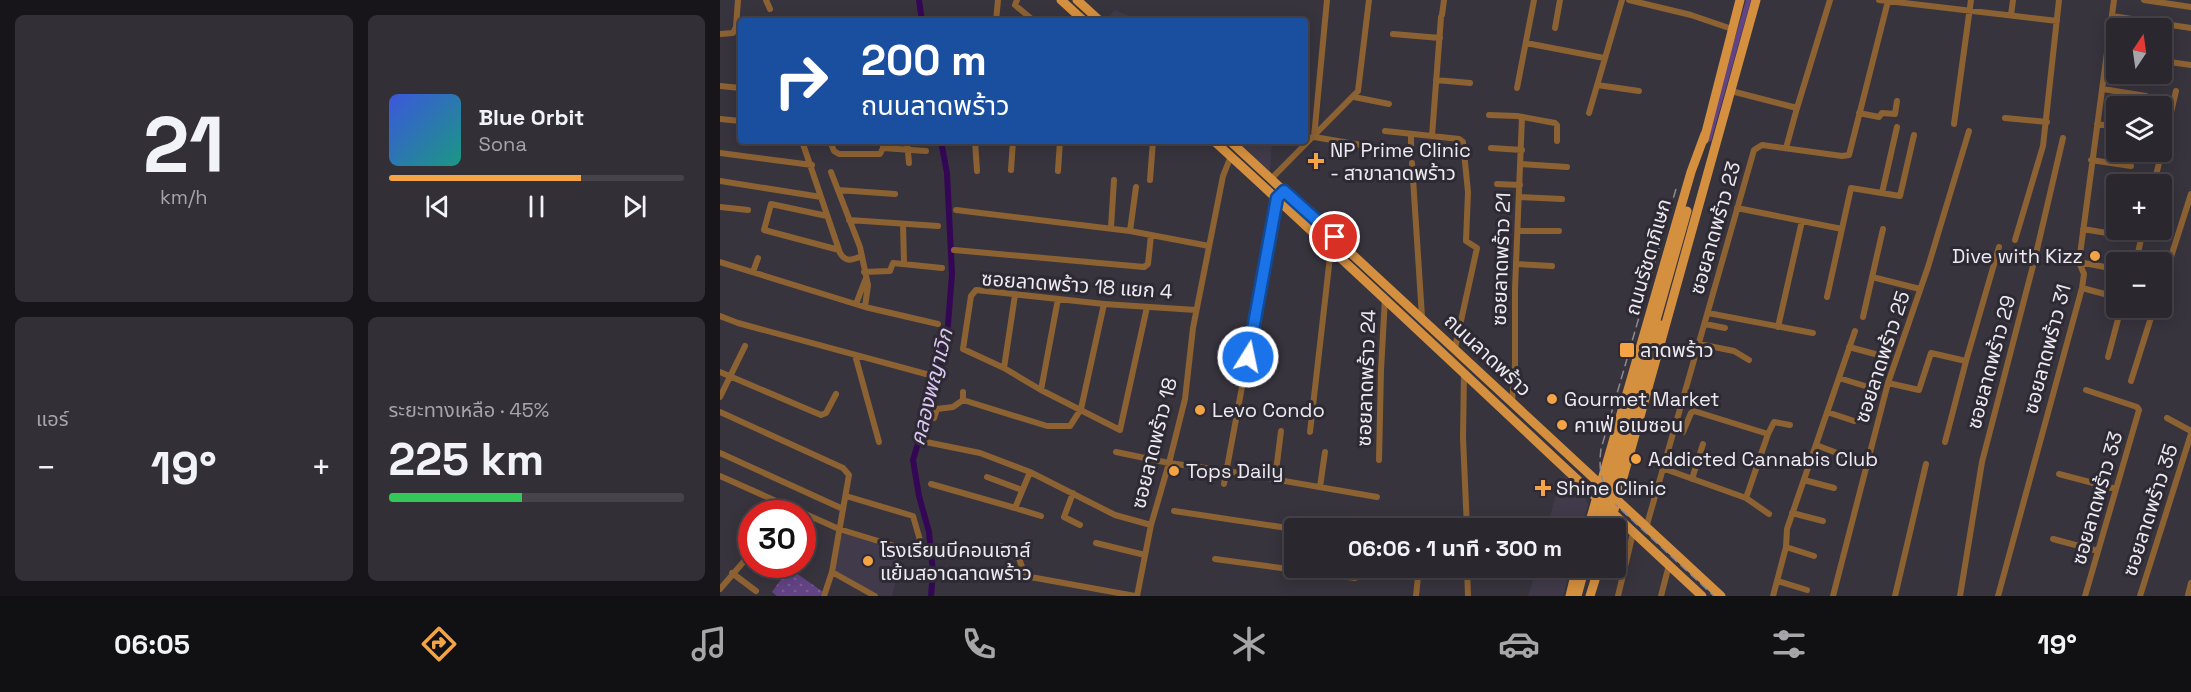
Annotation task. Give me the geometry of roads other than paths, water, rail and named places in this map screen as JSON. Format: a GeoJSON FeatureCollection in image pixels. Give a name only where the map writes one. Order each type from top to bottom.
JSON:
{"type":"FeatureCollection","features":[{"type":"Feature","properties":{"kind":"main road"},"geometry":{"type":"LineString","coordinates":[[1061,0],[1081,18]]}},
{"type":"Feature","properties":{"kind":"main road"},"geometry":{"type":"LineString","coordinates":[[1077,0],[1097,18]]}},
{"type":"Feature","properties":{"kind":"main road","name":"ถนนรัชดาภิเษก"},"geometry":{"type":"LineString","coordinates":[[1607,518],[1690,212],[1705,134],[1740,0]]}},
{"type":"Feature","properties":{"kind":"main road","name":"ถนนรัชดาภิเษก"},"geometry":{"type":"LineString","coordinates":[[1612,518],[1756,0]]}},
{"type":"Feature","properties":{"kind":"main road","name":"ถนนรัชดาภิเษก"},"geometry":{"type":"LineString","coordinates":[[1591,518],[1691,172],[1705,134]]}},
{"type":"Feature","properties":{"kind":"main road","name":"ถนนรัชดาภิเษก"},"geometry":{"type":"LineString","coordinates":[[1600,518],[1690,212],[1717,138]]}},
{"type":"Feature","properties":{"kind":"main road","name":"ถนนลาดพร้าว"},"geometry":{"type":"LineString","coordinates":[[1217,144],[1268,182]]}},
{"type":"Feature","properties":{"kind":"main road","name":"ถนนลาดพร้าว"},"geometry":{"type":"LineString","coordinates":[[1233,144],[1268,182],[1422,317],[1617,502],[1721,596]]}},
{"type":"Feature","properties":{"kind":"main road","name":"ถนนลาดพร้าว"},"geometry":{"type":"LineString","coordinates":[[1281,194],[1331,247],[1613,515],[1702,596]]}},
{"type":"Feature","properties":{"kind":"main road"},"geometry":{"type":"LineString","coordinates":[[1645,334],[1646,341],[1654,343],[1664,337]]}},
{"type":"Feature","properties":{"kind":"main road"},"geometry":{"type":"LineString","coordinates":[[1633,376],[1634,387],[1644,389],[1651,384]]}},
{"type":"Feature","properties":{"kind":"main road"},"geometry":{"type":"LineString","coordinates":[[1579,465],[1590,468],[1596,466],[1604,461],[1610,451]]}},
{"type":"Feature","properties":{"kind":"main road"},"geometry":{"type":"LineString","coordinates":[[1569,596],[1574,578]]}},
{"type":"Feature","properties":{"kind":"main road"},"geometry":{"type":"LineString","coordinates":[[1577,596],[1583,578]]}},
{"type":"Feature","properties":{"kind":"main road"},"geometry":{"type":"LineString","coordinates":[[1584,596],[1590,578]]}},
{"type":"Feature","properties":{"kind":"main road"},"geometry":{"type":"LineString","coordinates":[[1590,596],[1596,578]]}},
{"type":"Feature","properties":{"kind":"street"},"geometry":{"type":"LineString","coordinates":[[720,33],[733,33],[736,27],[738,0]]}},
{"type":"Feature","properties":{"kind":"street"},"geometry":{"type":"LineString","coordinates":[[766,0],[770,9]]}},
{"type":"Feature","properties":{"kind":"street"},"geometry":{"type":"LineString","coordinates":[[996,18],[998,0]]}},
{"type":"Feature","properties":{"kind":"street"},"geometry":{"type":"LineString","coordinates":[[1017,0],[1015,5],[1030,18]]}},
{"type":"Feature","properties":{"kind":"street"},"geometry":{"type":"LineString","coordinates":[[1314,137],[1327,0]]}},
{"type":"Feature","properties":{"kind":"street"},"geometry":{"type":"LineString","coordinates":[[1308,143],[1354,97],[1358,88],[1369,0]]}},
{"type":"Feature","properties":{"kind":"street"},"geometry":{"type":"LineString","coordinates":[[1432,136],[1444,0]]}},
{"type":"Feature","properties":{"kind":"street"},"geometry":{"type":"LineString","coordinates":[[1518,88],[1534,0]]}},
{"type":"Feature","properties":{"kind":"street"},"geometry":{"type":"LineString","coordinates":[[1555,28],[1560,0]]}},
{"type":"Feature","properties":{"kind":"street"},"geometry":{"type":"LineString","coordinates":[[1589,113],[1622,0]]}},
{"type":"Feature","properties":{"kind":"street"},"geometry":{"type":"LineString","coordinates":[[1629,0],[1691,15],[1732,29]]}},
{"type":"Feature","properties":{"kind":"street"},"geometry":{"type":"LineString","coordinates":[[1786,147],[1830,0]]}},
{"type":"Feature","properties":{"kind":"street"},"geometry":{"type":"LineString","coordinates":[[1879,0],[2057,21]]}},
{"type":"Feature","properties":{"kind":"street"},"geometry":{"type":"LineString","coordinates":[[1954,124],[1971,0]]}},
{"type":"Feature","properties":{"kind":"street"},"geometry":{"type":"LineString","coordinates":[[2011,15],[2013,0]]}},
{"type":"Feature","properties":{"kind":"street"},"geometry":{"type":"LineString","coordinates":[[2015,240],[2043,146],[2059,0]]}},
{"type":"Feature","properties":{"kind":"street","name":"ซอยลาดพร้าว 31"},"geometry":{"type":"LineString","coordinates":[[2112,16],[2114,0]]}},
{"type":"Feature","properties":{"kind":"street"},"geometry":{"type":"LineString","coordinates":[[2144,0],[2191,7]]}},
{"type":"Feature","properties":{"kind":"street","name":"ซอยลาดพร้าว 23"},"geometry":{"type":"LineString","coordinates":[[1647,528],[1662,468],[1754,150],[1757,146],[1786,147],[1842,156],[1849,155],[1888,1]]}},
{"type":"Feature","properties":{"kind":"street"},"geometry":{"type":"LineString","coordinates":[[2112,16],[2191,28]]}},
{"type":"Feature","properties":{"kind":"street"},"geometry":{"type":"LineString","coordinates":[[1394,34],[1440,38]]}},
{"type":"Feature","properties":{"kind":"street"},"geometry":{"type":"LineString","coordinates":[[1526,43],[1604,58]]}},
{"type":"Feature","properties":{"kind":"street"},"geometry":{"type":"LineString","coordinates":[[2172,62],[2191,65]]}},
{"type":"Feature","properties":{"kind":"street","name":"ซอยลาดพร้าว 31"},"geometry":{"type":"LineString","coordinates":[[1998,596],[2082,288],[2084,274],[2079,262],[2082,229],[2106,63]]}},
{"type":"Feature","properties":{"kind":"street"},"geometry":{"type":"LineString","coordinates":[[1437,80],[1470,82]]}},
{"type":"Feature","properties":{"kind":"street"},"geometry":{"type":"LineString","coordinates":[[1597,85],[1639,91]]}},
{"type":"Feature","properties":{"kind":"street"},"geometry":{"type":"LineString","coordinates":[[720,86],[738,88]]}},
{"type":"Feature","properties":{"kind":"street"},"geometry":{"type":"LineString","coordinates":[[2103,89],[2145,96]]}},
{"type":"Feature","properties":{"kind":"street"},"geometry":{"type":"LineString","coordinates":[[1731,91],[1797,108]]}},
{"type":"Feature","properties":{"kind":"street"},"geometry":{"type":"LineString","coordinates":[[2156,174],[2176,91]]}},
{"type":"Feature","properties":{"kind":"street"},"geometry":{"type":"LineString","coordinates":[[1354,97],[1389,104]]}},
{"type":"Feature","properties":{"kind":"street"},"geometry":{"type":"LineString","coordinates":[[1859,113],[1879,117],[1882,113],[1895,114],[1897,101]]}},
{"type":"Feature","properties":{"kind":"street"},"geometry":{"type":"LineString","coordinates":[[1489,114],[1522,117],[1556,124],[1557,141]]}},
{"type":"Feature","properties":{"kind":"street","name":"ซอยลาดพร้าว 21"},"geometry":{"type":"LineString","coordinates":[[1512,402],[1522,117]]}},
{"type":"Feature","properties":{"kind":"street"},"geometry":{"type":"LineString","coordinates":[[2006,118],[2047,122]]}},
{"type":"Feature","properties":{"kind":"street"},"geometry":{"type":"LineString","coordinates":[[720,119],[738,122]]}},
{"type":"Feature","properties":{"kind":"street"},"geometry":{"type":"LineString","coordinates":[[2097,124],[2106,125]]}},
{"type":"Feature","properties":{"kind":"street"},"geometry":{"type":"LineString","coordinates":[[1882,193],[1897,127]]}},
{"type":"Feature","properties":{"kind":"street"},"geometry":{"type":"LineString","coordinates":[[1385,131],[1460,139],[1463,142],[1468,192],[1466,241],[1477,248],[1455,348]]}},
{"type":"Feature","properties":{"kind":"street","name":"ซอยลาดพร้าว 25"},"geometry":{"type":"LineString","coordinates":[[1833,596],[1888,383],[1969,131]]}},
{"type":"Feature","properties":{"kind":"street"},"geometry":{"type":"LineString","coordinates":[[1411,134],[1411,149]]}},
{"type":"Feature","properties":{"kind":"street"},"geometry":{"type":"LineString","coordinates":[[1827,297],[1851,188],[1900,196],[1914,135]]}},
{"type":"Feature","properties":{"kind":"street"},"geometry":{"type":"LineString","coordinates":[[1314,137],[1379,148]]}},
{"type":"Feature","properties":{"kind":"street","name":"ซอยลาดพร้าว 29"},"geometry":{"type":"LineString","coordinates":[[1960,596],[1982,462],[2035,258],[2062,138]]}},
{"type":"Feature","properties":{"kind":"street"},"geometry":{"type":"LineString","coordinates":[[803,144],[839,250],[845,260],[851,261],[861,256]]}},
{"type":"Feature","properties":{"kind":"street"},"geometry":{"type":"LineString","coordinates":[[831,144],[834,152],[839,154],[880,154],[883,144],[907,151],[926,151]]}},
{"type":"Feature","properties":{"kind":"street"},"geometry":{"type":"LineString","coordinates":[[907,144],[909,163]]}},
{"type":"Feature","properties":{"kind":"street"},"geometry":{"type":"LineString","coordinates":[[975,144],[977,171]]}},
{"type":"Feature","properties":{"kind":"street"},"geometry":{"type":"LineString","coordinates":[[1011,170],[1013,144]]}},
{"type":"Feature","properties":{"kind":"street"},"geometry":{"type":"LineString","coordinates":[[1058,171],[1060,144]]}},
{"type":"Feature","properties":{"kind":"street"},"geometry":{"type":"LineString","coordinates":[[1150,180],[1153,144]]}},
{"type":"Feature","properties":{"kind":"street"},"geometry":{"type":"LineString","coordinates":[[1268,182],[1307,144]]}},
{"type":"Feature","properties":{"kind":"street"},"geometry":{"type":"LineString","coordinates":[[1491,148],[1522,150]]}},
{"type":"Feature","properties":{"kind":"street"},"geometry":{"type":"LineString","coordinates":[[720,153],[812,165]]}},
{"type":"Feature","properties":{"kind":"street","name":"ซอยลาดพร้าว 18"},"geometry":{"type":"LineString","coordinates":[[1136,596],[1150,525],[1185,399],[1196,310],[1223,176],[1231,156]]}},
{"type":"Feature","properties":{"kind":"street"},"geometry":{"type":"LineString","coordinates":[[2091,160],[2131,166]]}},
{"type":"Feature","properties":{"kind":"street"},"geometry":{"type":"LineString","coordinates":[[1412,163],[1422,317]]}},
{"type":"Feature","properties":{"kind":"street"},"geometry":{"type":"LineString","coordinates":[[1521,164],[1567,166]]}},
{"type":"Feature","properties":{"kind":"street"},"geometry":{"type":"LineString","coordinates":[[831,172],[861,256],[868,285],[865,307]]}},
{"type":"Feature","properties":{"kind":"street"},"geometry":{"type":"LineString","coordinates":[[1111,227],[1114,180]]}},
{"type":"Feature","properties":{"kind":"street"},"geometry":{"type":"LineString","coordinates":[[720,182],[821,197]]}},
{"type":"Feature","properties":{"kind":"street"},"geometry":{"type":"LineString","coordinates":[[1497,184],[1520,185]]}},
{"type":"Feature","properties":{"kind":"street"},"geometry":{"type":"LineString","coordinates":[[1130,231],[1136,187]]}},
{"type":"Feature","properties":{"kind":"street"},"geometry":{"type":"LineString","coordinates":[[838,190],[894,194]]}},
{"type":"Feature","properties":{"kind":"street"},"geometry":{"type":"LineString","coordinates":[[1224,484],[1281,194]]}},
{"type":"Feature","properties":{"kind":"street"},"geometry":{"type":"LineString","coordinates":[[2172,254],[2191,194]]}},
{"type":"Feature","properties":{"kind":"street"},"geometry":{"type":"LineString","coordinates":[[1520,197],[1562,199]]}},
{"type":"Feature","properties":{"kind":"street"},"geometry":{"type":"LineString","coordinates":[[827,216],[771,204],[764,230],[839,250]]}},
{"type":"Feature","properties":{"kind":"street"},"geometry":{"type":"LineString","coordinates":[[720,207],[748,210]]}},
{"type":"Feature","properties":{"kind":"street"},"geometry":{"type":"LineString","coordinates":[[1737,208],[1842,229]]}},
{"type":"Feature","properties":{"kind":"street"},"geometry":{"type":"LineString","coordinates":[[956,210],[1111,227],[1209,246]]}},
{"type":"Feature","properties":{"kind":"street"},"geometry":{"type":"LineString","coordinates":[[849,220],[938,226]]}},
{"type":"Feature","properties":{"kind":"street"},"geometry":{"type":"LineString","coordinates":[[1778,327],[1802,220]]}},
{"type":"Feature","properties":{"kind":"street"},"geometry":{"type":"LineString","coordinates":[[903,224],[904,263]]}},
{"type":"Feature","properties":{"kind":"street"},"geometry":{"type":"LineString","coordinates":[[1863,317],[1883,229]]}},
{"type":"Feature","properties":{"kind":"street"},"geometry":{"type":"LineString","coordinates":[[2082,229],[2106,233]]}},
{"type":"Feature","properties":{"kind":"street"},"geometry":{"type":"LineString","coordinates":[[1518,231],[1558,231]]}},
{"type":"Feature","properties":{"kind":"street"},"geometry":{"type":"LineString","coordinates":[[954,250],[1144,267],[1148,264],[1151,235]]}},
{"type":"Feature","properties":{"kind":"street"},"geometry":{"type":"LineString","coordinates":[[1310,432],[1331,247]]}},
{"type":"Feature","properties":{"kind":"street"},"geometry":{"type":"LineString","coordinates":[[1946,442],[1966,361],[1999,247]]}},
{"type":"Feature","properties":{"kind":"street"},"geometry":{"type":"LineString","coordinates":[[753,272],[758,258]]}},
{"type":"Feature","properties":{"kind":"street"},"geometry":{"type":"LineString","coordinates":[[720,262],[865,307],[938,324]]}},
{"type":"Feature","properties":{"kind":"street"},"geometry":{"type":"LineString","coordinates":[[2079,262],[2106,267]]}},
{"type":"Feature","properties":{"kind":"street"},"geometry":{"type":"LineString","coordinates":[[865,275],[890,271],[892,263],[942,268]]}},
{"type":"Feature","properties":{"kind":"street"},"geometry":{"type":"LineString","coordinates":[[1516,264],[1552,266]]}},
{"type":"Feature","properties":{"kind":"street"},"geometry":{"type":"LineString","coordinates":[[856,304],[865,275]]}},
{"type":"Feature","properties":{"kind":"street"},"geometry":{"type":"LineString","coordinates":[[1872,277],[1920,289]]}},
{"type":"Feature","properties":{"kind":"street"},"geometry":{"type":"LineString","coordinates":[[2082,288],[2106,294]]}},
{"type":"Feature","properties":{"kind":"street","name":"ซอยลาดพร้าว 18 แยก 4"},"geometry":{"type":"LineString","coordinates":[[1147,307],[1120,430],[1041,390],[1004,368],[964,350],[971,296],[975,290],[1104,304],[1196,310]]}},
{"type":"Feature","properties":{"kind":"street"},"geometry":{"type":"LineString","coordinates":[[1004,368],[1015,295]]}},
{"type":"Feature","properties":{"kind":"street","name":"ซอยลาดพร้าว 24"},"geometry":{"type":"LineString","coordinates":[[1379,460],[1381,370],[1386,298]]}},
{"type":"Feature","properties":{"kind":"street"},"geometry":{"type":"LineString","coordinates":[[1041,390],[1058,299]]}},
{"type":"Feature","properties":{"kind":"street"},"geometry":{"type":"LineString","coordinates":[[963,400],[1051,426],[1070,426],[1081,409],[1104,304]]}},
{"type":"Feature","properties":{"kind":"street"},"geometry":{"type":"LineString","coordinates":[[1708,313],[1813,333]]}},
{"type":"Feature","properties":{"kind":"street"},"geometry":{"type":"LineString","coordinates":[[720,316],[738,324],[926,374]]}},
{"type":"Feature","properties":{"kind":"street"},"geometry":{"type":"LineString","coordinates":[[2108,357],[2118,318]]}},
{"type":"Feature","properties":{"kind":"street"},"geometry":{"type":"LineString","coordinates":[[2131,381],[2151,318]]}},
{"type":"Feature","properties":{"kind":"street"},"geometry":{"type":"LineString","coordinates":[[1705,324],[1725,328]]}},
{"type":"Feature","properties":{"kind":"street"},"geometry":{"type":"LineString","coordinates":[[1773,596],[1786,547],[1787,529],[1855,331]]}},
{"type":"Feature","properties":{"kind":"street"},"geometry":{"type":"LineString","coordinates":[[1699,344],[1734,351],[1749,360]]}},
{"type":"Feature","properties":{"kind":"street"},"geometry":{"type":"LineString","coordinates":[[720,397],[745,346]]}},
{"type":"Feature","properties":{"kind":"street"},"geometry":{"type":"LineString","coordinates":[[1849,347],[1875,354]]}},
{"type":"Feature","properties":{"kind":"street"},"geometry":{"type":"LineString","coordinates":[[1888,383],[1919,390],[1930,353],[1966,361]]}},
{"type":"Feature","properties":{"kind":"street"},"geometry":{"type":"LineString","coordinates":[[855,354],[879,442]]}},
{"type":"Feature","properties":{"kind":"street"},"geometry":{"type":"LineString","coordinates":[[720,372],[821,415],[828,411],[836,394]]}},
{"type":"Feature","properties":{"kind":"street"},"geometry":{"type":"LineString","coordinates":[[1464,373],[1463,438],[1467,518]]}},
{"type":"Feature","properties":{"kind":"street"},"geometry":{"type":"LineString","coordinates":[[1839,378],[1865,386]]}},
{"type":"Feature","properties":{"kind":"street","name":"ซอยลาดพร้าว 33"},"geometry":{"type":"LineString","coordinates":[[2085,390],[2139,408],[2085,596]]}},
{"type":"Feature","properties":{"kind":"street"},"geometry":{"type":"LineString","coordinates":[[963,392],[963,400]]}},
{"type":"Feature","properties":{"kind":"street"},"geometry":{"type":"LineString","coordinates":[[934,418],[937,409],[953,407],[963,400]]}},
{"type":"Feature","properties":{"kind":"street"},"geometry":{"type":"LineString","coordinates":[[1674,430],[1683,432],[1691,412],[1694,411],[1768,434]]}},
{"type":"Feature","properties":{"kind":"street"},"geometry":{"type":"LineString","coordinates":[[720,412],[843,468],[849,475],[832,572],[824,596]]}},
{"type":"Feature","properties":{"kind":"street"},"geometry":{"type":"LineString","coordinates":[[1827,412],[1854,421]]}},
{"type":"Feature","properties":{"kind":"street"},"geometry":{"type":"LineString","coordinates":[[2167,418],[2191,433]]}},
{"type":"Feature","properties":{"kind":"street"},"geometry":{"type":"LineString","coordinates":[[1746,498],[1774,422],[1790,425]]}},
{"type":"Feature","properties":{"kind":"street"},"geometry":{"type":"LineString","coordinates":[[1275,479],[1281,431]]}},
{"type":"Feature","properties":{"kind":"street","name":"ซอยลาดพร้าว 35"},"geometry":{"type":"LineString","coordinates":[[2140,596],[2191,433]]}},
{"type":"Feature","properties":{"kind":"street"},"geometry":{"type":"LineString","coordinates":[[921,441],[980,453],[1030,472],[1115,515],[1150,525]]}},
{"type":"Feature","properties":{"kind":"street"},"geometry":{"type":"LineString","coordinates":[[1692,479],[1703,444]]}},
{"type":"Feature","properties":{"kind":"street"},"geometry":{"type":"LineString","coordinates":[[1816,445],[1845,456]]}},
{"type":"Feature","properties":{"kind":"street"},"geometry":{"type":"LineString","coordinates":[[1116,452],[1169,463],[1377,497]]}},
{"type":"Feature","properties":{"kind":"street"},"geometry":{"type":"LineString","coordinates":[[1320,487],[1325,452]]}},
{"type":"Feature","properties":{"kind":"street"},"geometry":{"type":"LineString","coordinates":[[720,453],[843,509]]}},
{"type":"Feature","properties":{"kind":"street"},"geometry":{"type":"LineString","coordinates":[[1894,596],[1926,464]]}},
{"type":"Feature","properties":{"kind":"street"},"geometry":{"type":"LineString","coordinates":[[1662,468],[1746,498],[1769,514]]}},
{"type":"Feature","properties":{"kind":"street"},"geometry":{"type":"LineString","coordinates":[[1015,508],[1030,472]]}},
{"type":"Feature","properties":{"kind":"street"},"geometry":{"type":"LineString","coordinates":[[2059,474],[2116,489]]}},
{"type":"Feature","properties":{"kind":"street"},"geometry":{"type":"LineString","coordinates":[[720,476],[839,529],[924,554],[1002,546],[1019,558],[1025,576],[1136,596]]}},
{"type":"Feature","properties":{"kind":"street"},"geometry":{"type":"LineString","coordinates":[[987,477],[1022,490]]}},
{"type":"Feature","properties":{"kind":"street"},"geometry":{"type":"LineString","coordinates":[[1804,480],[1833,488]]}},
{"type":"Feature","properties":{"kind":"street"},"geometry":{"type":"LineString","coordinates":[[931,484],[1041,516]]}},
{"type":"Feature","properties":{"kind":"street"},"geometry":{"type":"LineString","coordinates":[[1073,493],[1065,518],[1080,525]]}},
{"type":"Feature","properties":{"kind":"street"},"geometry":{"type":"LineString","coordinates":[[846,496],[913,516],[924,554]]}},
{"type":"Feature","properties":{"kind":"street"},"geometry":{"type":"LineString","coordinates":[[1174,511],[1284,528]]}},
{"type":"Feature","properties":{"kind":"street"},"geometry":{"type":"LineString","coordinates":[[1792,513],[1823,521]]}},
{"type":"Feature","properties":{"kind":"street"},"geometry":{"type":"LineString","coordinates":[[1618,596],[1633,533]]}},
{"type":"Feature","properties":{"kind":"street"},"geometry":{"type":"LineString","coordinates":[[2053,539],[2098,551]]}},
{"type":"Feature","properties":{"kind":"street"},"geometry":{"type":"LineString","coordinates":[[1096,543],[1145,555]]}},
{"type":"Feature","properties":{"kind":"street"},"geometry":{"type":"LineString","coordinates":[[1786,547],[1814,556]]}},
{"type":"Feature","properties":{"kind":"street"},"geometry":{"type":"LineString","coordinates":[[1215,559],[1284,568]]}},
{"type":"Feature","properties":{"kind":"street"},"geometry":{"type":"LineString","coordinates":[[1661,596],[1669,565]]}},
{"type":"Feature","properties":{"kind":"street"},"geometry":{"type":"LineString","coordinates":[[720,589],[738,567]]}},
{"type":"Feature","properties":{"kind":"street"},"geometry":{"type":"LineString","coordinates":[[832,572],[875,596]]}},
{"type":"Feature","properties":{"kind":"street"},"geometry":{"type":"LineString","coordinates":[[732,573],[756,591]]}},
{"type":"Feature","properties":{"kind":"street"},"geometry":{"type":"LineString","coordinates":[[1416,596],[1418,578]]}},
{"type":"Feature","properties":{"kind":"street"},"geometry":{"type":"LineString","coordinates":[[1467,578],[1468,596]]}},
{"type":"Feature","properties":{"kind":"street"},"geometry":{"type":"LineString","coordinates":[[1778,581],[1807,590]]}},
{"type":"Feature","properties":{"kind":"street"},"geometry":{"type":"LineString","coordinates":[[2191,583],[2188,595],[2191,596]]}},
{"type":"Feature","properties":{"kind":"waterway","name":"คลองพญาเวิก"},"geometry":{"type":"LineString","coordinates":[[919,0],[922,18]]}},
{"type":"Feature","properties":{"kind":"waterway","name":"คลองพญาเวิก"},"geometry":{"type":"LineString","coordinates":[[931,596],[933,572],[929,532],[919,496],[913,460],[938,377],[948,325],[952,274],[947,173],[942,144]]}},
{"type":"Feature","properties":{"kind":"railway"},"geometry":{"type":"LineString","coordinates":[[1676,189],[1601,449],[1600,464],[1604,485],[1615,504],[1714,596]]}},
{"type":"Feature","properties":{"kind":"place","name":"NP Prime Clinic - สาขาลาดพร้าว"},"geometry":{"type":"Point","coordinates":[1316,161]}},
{"type":"Feature","properties":{"kind":"place","name":"Dive with Kizz"},"geometry":{"type":"Point","coordinates":[2095,256]}},
{"type":"Feature","properties":{"kind":"place","name":"ลาดพร้าว"},"geometry":{"type":"Point","coordinates":[1627,350]}},
{"type":"Feature","properties":{"kind":"place","name":"Gourmet Market"},"geometry":{"type":"Point","coordinates":[1552,399]}},
{"type":"Feature","properties":{"kind":"place","name":"Levo Condo"},"geometry":{"type":"Point","coordinates":[1200,410]}},
{"type":"Feature","properties":{"kind":"place","name":"คาเฟ่ อเมซอน"},"geometry":{"type":"Point","coordinates":[1562,425]}},
{"type":"Feature","properties":{"kind":"place","name":"Addicted Cannabis Club"},"geometry":{"type":"Point","coordinates":[1636,459]}},
{"type":"Feature","properties":{"kind":"place","name":"Tops Daily"},"geometry":{"type":"Point","coordinates":[1174,471]}},
{"type":"Feature","properties":{"kind":"place","name":"Shine Clinic"},"geometry":{"type":"Point","coordinates":[1543,488]}},
{"type":"Feature","properties":{"kind":"place","name":"โรงเรียนบีคอนเฮาส์ แย้มสอาดลาดพร้าว"},"geometry":{"type":"Point","coordinates":[868,561]}}]}
